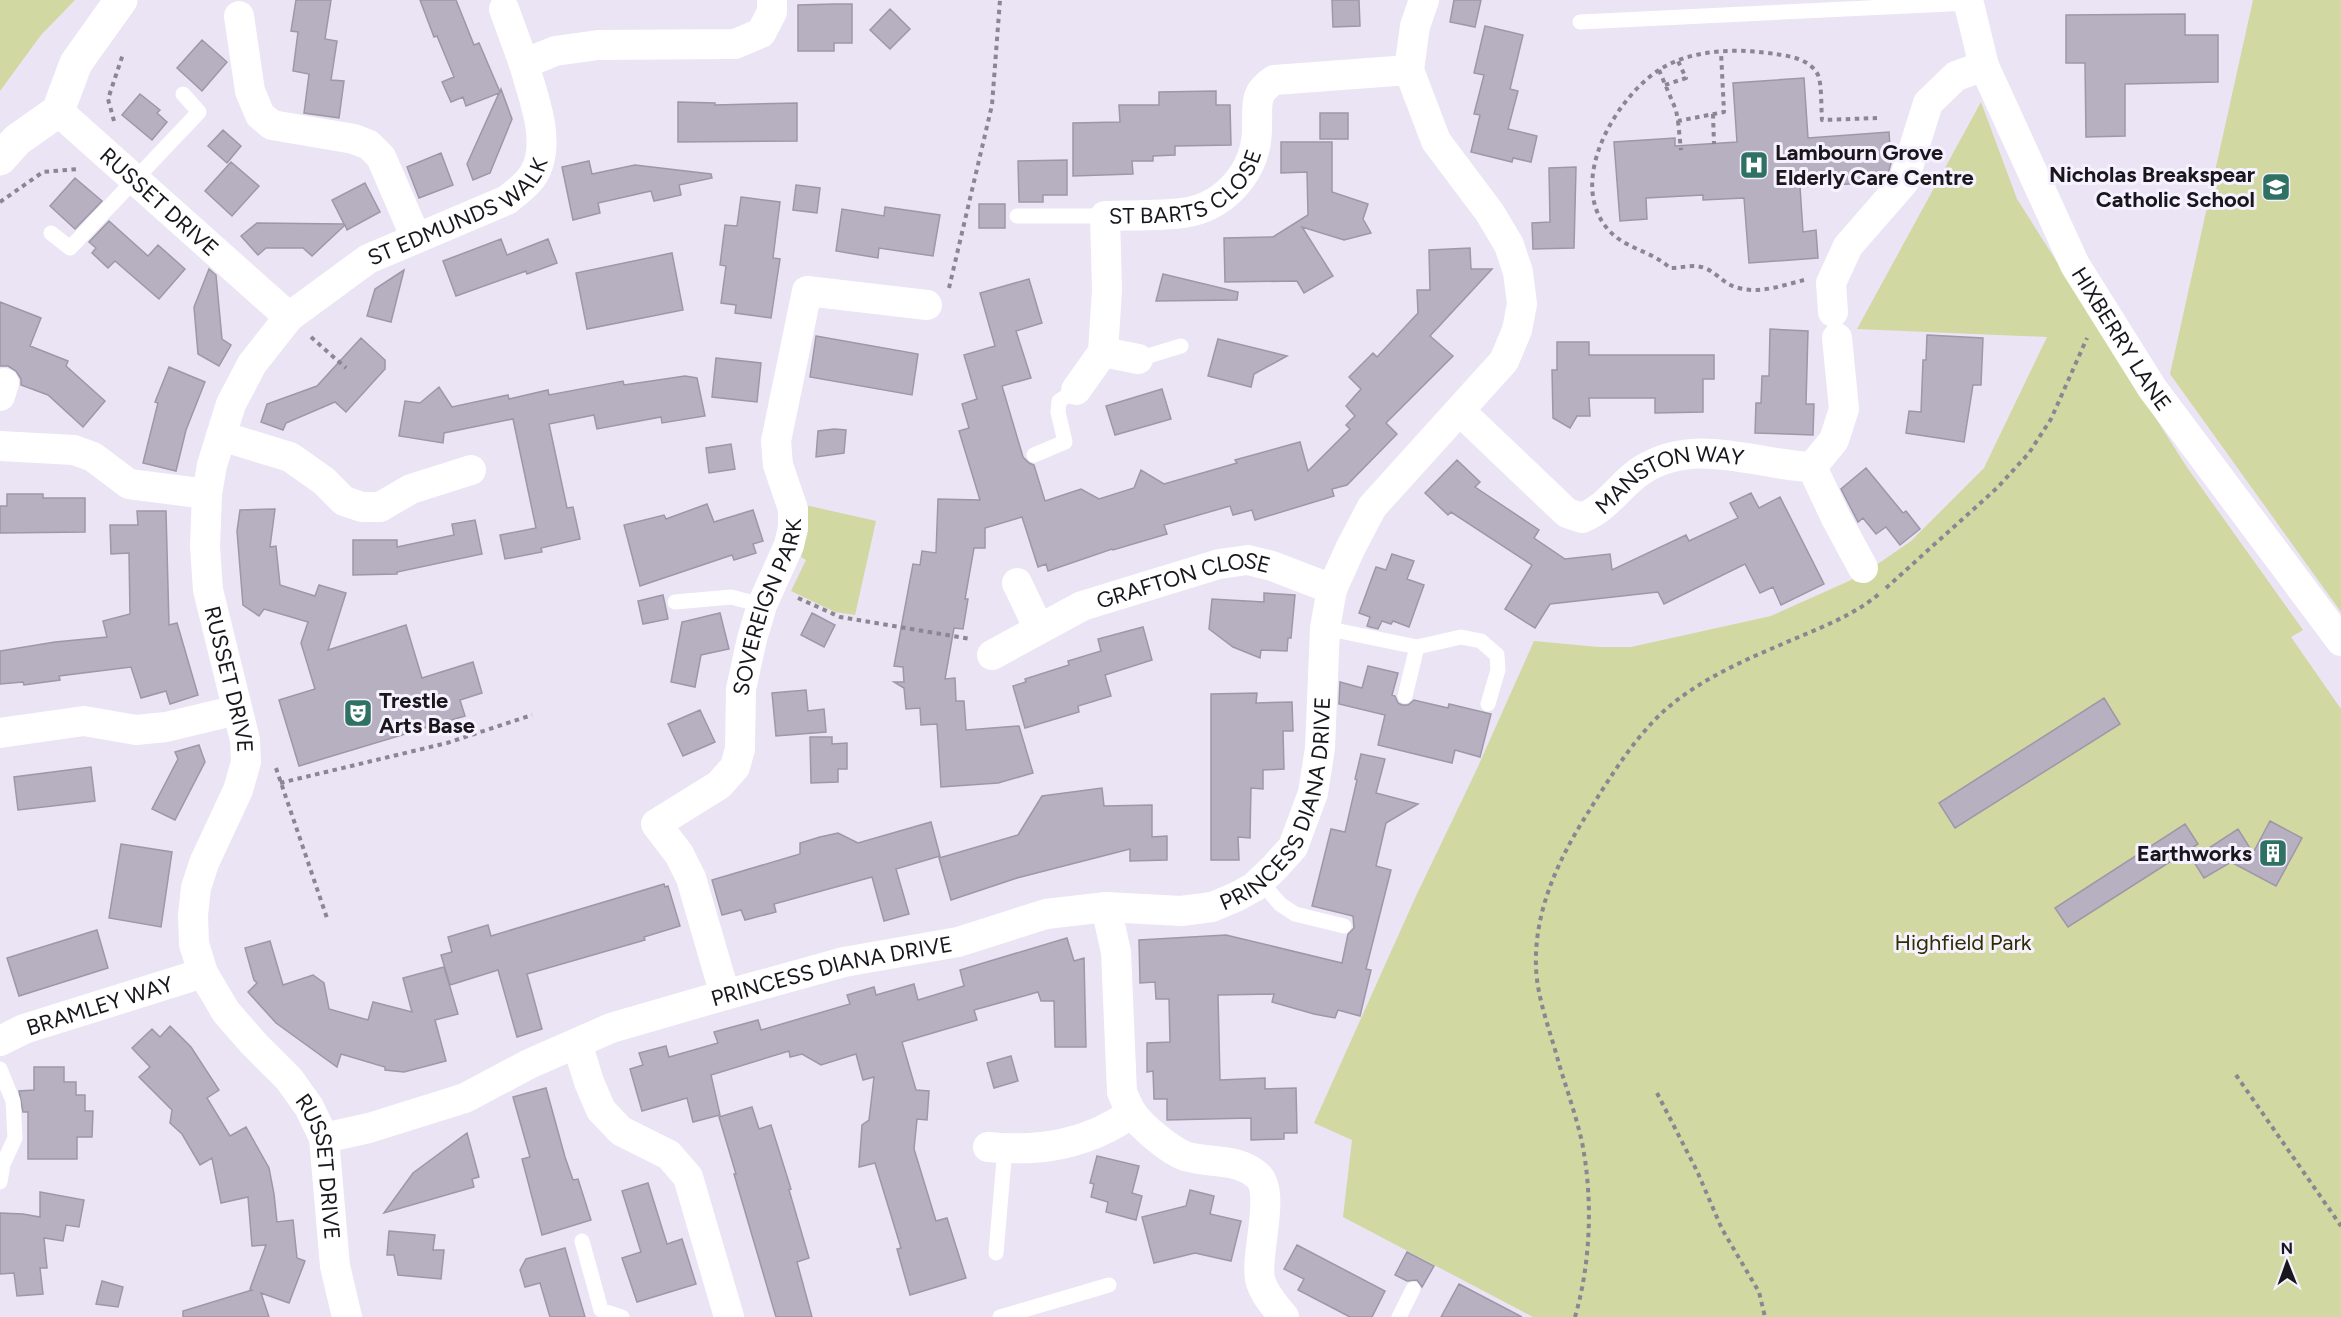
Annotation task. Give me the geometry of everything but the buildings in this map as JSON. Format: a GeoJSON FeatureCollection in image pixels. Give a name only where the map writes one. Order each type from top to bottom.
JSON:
{"type":"FeatureCollection","features":[{"type":"Feature","properties":{"kind":"street"},"geometry":{"type":"LineString","coordinates":[[0,159],[17,140],[58,111],[76,63],[121,0]]}},
{"type":"Feature","properties":{"kind":"street"},"geometry":{"type":"LineString","coordinates":[[524,63],[555,51],[598,45],[735,44],[761,33],[772,12],[772,0]]}},
{"type":"Feature","properties":{"kind":"street","name":"PRINCESS DIANA DRIVE"},"geometry":{"type":"LineString","coordinates":[[324,1138],[369,1128],[465,1098],[529,1064],[611,1028],[844,963],[958,942],[1046,915],[1106,907],[1181,911],[1212,907],[1236,897],[1260,881],[1293,847],[1313,793],[1320,748],[1325,628],[1332,589],[1372,507],[1504,361],[1517,330],[1522,304],[1518,272],[1509,245],[1490,213],[1436,141],[1409,70],[1414,26],[1424,0]]}},
{"type":"Feature","properties":{"kind":"street","name":"HIXBERRY LANE"},"geometry":{"type":"LineString","coordinates":[[1969,2],[1984,66],[2075,265],[2152,388],[2341,641]]}},
{"type":"Feature","properties":{"kind":"street","name":"ST EDMUNDS WALK"},"geometry":{"type":"LineString","coordinates":[[289,317],[368,259],[507,200],[526,184],[538,165],[542,131],[524,63],[504,9]]}},
{"type":"Feature","properties":{"kind":"street"},"geometry":{"type":"LineString","coordinates":[[239,16],[250,91],[260,114],[272,125],[354,139],[369,145],[381,157],[416,238]]}},
{"type":"Feature","properties":{"kind":"street"},"geometry":{"type":"LineString","coordinates":[[1863,568],[1812,467],[1834,440],[1844,409],[1834,311],[1848,246],[1903,183],[1928,103],[1956,76],[1984,66]]}},
{"type":"Feature","properties":{"kind":"street","name":"ST BARTS CLOSE"},"geometry":{"type":"LineString","coordinates":[[1103,352],[1107,290],[1105,216],[1185,213],[1214,203],[1229,191],[1249,169],[1257,145],[1258,100],[1262,87],[1274,80],[1409,70]]}},
{"type":"Feature","properties":{"kind":"street","name":"RUSSET DRIVE"},"geometry":{"type":"LineString","coordinates":[[58,111],[289,317],[252,364],[231,404],[207,494],[205,546],[208,590],[245,740],[246,762],[238,790],[204,863],[196,888],[193,915],[194,944],[203,973],[226,1012],[255,1046],[289,1079],[309,1107],[324,1138],[335,1266],[347,1317]]}},
{"type":"Feature","properties":{"kind":"street","name":"SOVEREIGN PARK"},"geometry":{"type":"LineString","coordinates":[[725,995],[691,878],[679,854],[656,824],[719,785],[735,767],[740,749],[741,689],[752,639],[762,605],[789,545],[793,527],[793,509],[778,465],[776,441],[807,291],[927,305]]}},
{"type":"Feature","properties":{"kind":"street"},"geometry":{"type":"LineString","coordinates":[[1076,390],[1103,352],[1138,359]]}},
{"type":"Feature","properties":{"kind":"street","name":"MANSTON WAY"},"geometry":{"type":"LineString","coordinates":[[1460,411],[1567,513],[1582,518],[1597,512],[1642,470],[1695,452],[1722,453],[1785,466],[1812,467]]}},
{"type":"Feature","properties":{"kind":"street"},"geometry":{"type":"LineString","coordinates":[[221,436],[290,456],[324,481],[344,501],[362,507],[380,507],[411,489],[471,470]]}},
{"type":"Feature","properties":{"kind":"street"},"geometry":{"type":"LineString","coordinates":[[0,446],[74,450],[93,457],[129,484],[207,494]]}},
{"type":"Feature","properties":{"kind":"street","name":"GRAFTON CLOSE"},"geometry":{"type":"LineString","coordinates":[[992,655],[1082,606],[1219,564],[1248,560],[1272,566],[1332,589]]}},
{"type":"Feature","properties":{"kind":"street"},"geometry":{"type":"LineString","coordinates":[[1017,583],[1039,629]]}},
{"type":"Feature","properties":{"kind":"street"},"geometry":{"type":"LineString","coordinates":[[0,733],[84,721],[136,730],[166,728],[237,711]]}},
{"type":"Feature","properties":{"kind":"street"},"geometry":{"type":"LineString","coordinates":[[1106,907],[1116,952],[1122,1092],[1132,1113],[1166,1145],[1184,1156],[1238,1164],[1260,1178],[1266,1196],[1258,1260],[1260,1281],[1271,1302],[1284,1317]]}},
{"type":"Feature","properties":{"kind":"street","name":"BRAMLEY WAY"},"geometry":{"type":"LineString","coordinates":[[0,1041],[24,1029],[203,973]]}},
{"type":"Feature","properties":{"kind":"street"},"geometry":{"type":"LineString","coordinates":[[577,1043],[589,1082],[601,1110],[621,1131],[669,1155],[688,1177],[729,1317]]}},
{"type":"Feature","properties":{"kind":"street"},"geometry":{"type":"LineString","coordinates":[[997,1147],[1050,1145],[1083,1140],[1112,1127],[1132,1113]]}},
{"type":"Feature","properties":{"kind":"lane"},"geometry":{"type":"LineString","coordinates":[[1581,22],[1744,7],[1969,2]]}},
{"type":"Feature","properties":{"kind":"lane"},"geometry":{"type":"LineString","coordinates":[[51,232],[70,248],[199,112],[183,94]]}},
{"type":"Feature","properties":{"kind":"lane"},"geometry":{"type":"LineString","coordinates":[[1017,216],[1105,216]]}},
{"type":"Feature","properties":{"kind":"lane"},"geometry":{"type":"LineString","coordinates":[[1138,359],[1181,346]]}},
{"type":"Feature","properties":{"kind":"lane"},"geometry":{"type":"LineString","coordinates":[[1034,454],[1065,442],[1058,412],[1059,401],[1076,390]]}},
{"type":"Feature","properties":{"kind":"lane"},"geometry":{"type":"LineString","coordinates":[[675,602],[731,597],[762,605]]}},
{"type":"Feature","properties":{"kind":"lane"},"geometry":{"type":"LineString","coordinates":[[1325,628],[1416,647],[1461,637],[1481,641],[1497,656],[1498,670],[1488,704]]}},
{"type":"Feature","properties":{"kind":"lane"},"geometry":{"type":"LineString","coordinates":[[1405,696],[1416,647]]}},
{"type":"Feature","properties":{"kind":"lane"},"geometry":{"type":"LineString","coordinates":[[1260,881],[1280,904],[1295,914],[1344,926]]}},
{"type":"Feature","properties":{"kind":"lane"},"geometry":{"type":"LineString","coordinates":[[0,1069],[12,1101],[15,1138],[3,1164],[0,1182]]}},
{"type":"Feature","properties":{"kind":"lane"},"geometry":{"type":"LineString","coordinates":[[996,1253],[997,1147]]}},
{"type":"Feature","properties":{"kind":"lane"},"geometry":{"type":"LineString","coordinates":[[582,1241],[601,1310],[622,1317]]}},
{"type":"Feature","properties":{"kind":"lane"},"geometry":{"type":"LineString","coordinates":[[1000,1317],[1109,1285]]}},
{"type":"Feature","properties":{"kind":"lane"},"geometry":{"type":"LineString","coordinates":[[1399,1317],[1413,1289]]}},
{"type":"Feature","properties":{"kind":"path"},"geometry":{"type":"LineString","coordinates":[[927,305],[948,292],[992,105],[1000,0]]}},
{"type":"Feature","properties":{"kind":"path"},"geometry":{"type":"LineString","coordinates":[[115,127],[108,99],[125,45]]}},
{"type":"Feature","properties":{"kind":"path"},"geometry":{"type":"LineString","coordinates":[[1834,311],[1806,280],[1757,290],[1741,289],[1726,284],[1706,269],[1690,265],[1670,268],[1661,259],[1638,251],[1622,242],[1605,226],[1594,204],[1591,182],[1595,157],[1605,135],[1639,87],[1659,70],[1698,55],[1755,51],[1790,56],[1806,62],[1818,75],[1822,120],[1877,118]]}},
{"type":"Feature","properties":{"kind":"path"},"geometry":{"type":"LineString","coordinates":[[1678,121],[1724,112],[1720,52]]}},
{"type":"Feature","properties":{"kind":"path"},"geometry":{"type":"LineString","coordinates":[[1665,85],[1686,78],[1678,61]]}},
{"type":"Feature","properties":{"kind":"path"},"geometry":{"type":"LineString","coordinates":[[1659,70],[1676,110],[1681,150]]}},
{"type":"Feature","properties":{"kind":"path"},"geometry":{"type":"LineString","coordinates":[[1713,114],[1714,144]]}},
{"type":"Feature","properties":{"kind":"path"},"geometry":{"type":"LineString","coordinates":[[0,202],[43,172],[79,169]]}},
{"type":"Feature","properties":{"kind":"path"},"geometry":{"type":"LineString","coordinates":[[1575,1317],[1586,1262],[1589,1195],[1582,1142],[1543,1005],[1536,968],[1538,929],[1546,895],[1572,838],[1639,738],[1664,711],[1691,689],[1736,663],[1866,606],[1997,488],[2029,453],[2051,419],[2089,334],[2104,314]]}},
{"type":"Feature","properties":{"kind":"path"},"geometry":{"type":"LineString","coordinates":[[289,317],[346,368]]}},
{"type":"Feature","properties":{"kind":"path"},"geometry":{"type":"LineString","coordinates":[[797,597],[840,617],[974,640],[992,655]]}},
{"type":"Feature","properties":{"kind":"path"},"geometry":{"type":"LineString","coordinates":[[280,783],[447,743],[532,715]]}},
{"type":"Feature","properties":{"kind":"path"},"geometry":{"type":"LineString","coordinates":[[246,762],[274,763],[328,921]]}},
{"type":"Feature","properties":{"kind":"path"},"geometry":{"type":"LineString","coordinates":[[2236,1076],[2341,1226]]}},
{"type":"Feature","properties":{"kind":"path"},"geometry":{"type":"LineString","coordinates":[[1657,1093],[1697,1171],[1722,1229],[1760,1292],[1765,1317]]}},
{"type":"Feature","properties":{"kind":"green space"},"geometry":{"type":"Polygon","coordinates":[[[0,0],[75,0],[41,35],[0,91],[0,0]]]}},
{"type":"Feature","properties":{"kind":"green space","name":"Nicholas Breakspear Catholic School"},"geometry":{"type":"Polygon","coordinates":[[[2253,0],[2341,0],[2341,612],[2170,374],[2253,0]]]}},
{"type":"Feature","properties":{"kind":"green space","name":"Highfield Park"},"geometry":{"type":"Polygon","coordinates":[[[1981,102],[2017,199],[2186,466],[2303,630],[2291,637],[2341,709],[2341,1317],[1533,1317],[1343,1217],[1352,1140],[1314,1123],[1534,641],[1598,647],[1631,647],[1771,616],[1849,581],[1911,541],[1984,468],[2047,337],[1857,329],[1981,102]]]}},
{"type":"Feature","properties":{"kind":"green space"},"geometry":{"type":"Polygon","coordinates":[[[805,505],[876,521],[855,615],[835,612],[791,591],[806,560],[801,557],[808,532],[805,505]]]}},
{"type":"Feature","properties":{"kind":"place","name":"Lambourn Grove Elderly Care Centre"},"geometry":{"type":"Point","coordinates":[1754,165]}},
{"type":"Feature","properties":{"kind":"place","name":"Nicholas Breakspear Catholic School"},"geometry":{"type":"Point","coordinates":[2276,187]}},
{"type":"Feature","properties":{"kind":"place","name":"Trestle Arts Base"},"geometry":{"type":"Point","coordinates":[358,713]}},
{"type":"Feature","properties":{"kind":"place","name":"Earthworks"},"geometry":{"type":"Point","coordinates":[2273,853]}}]}
